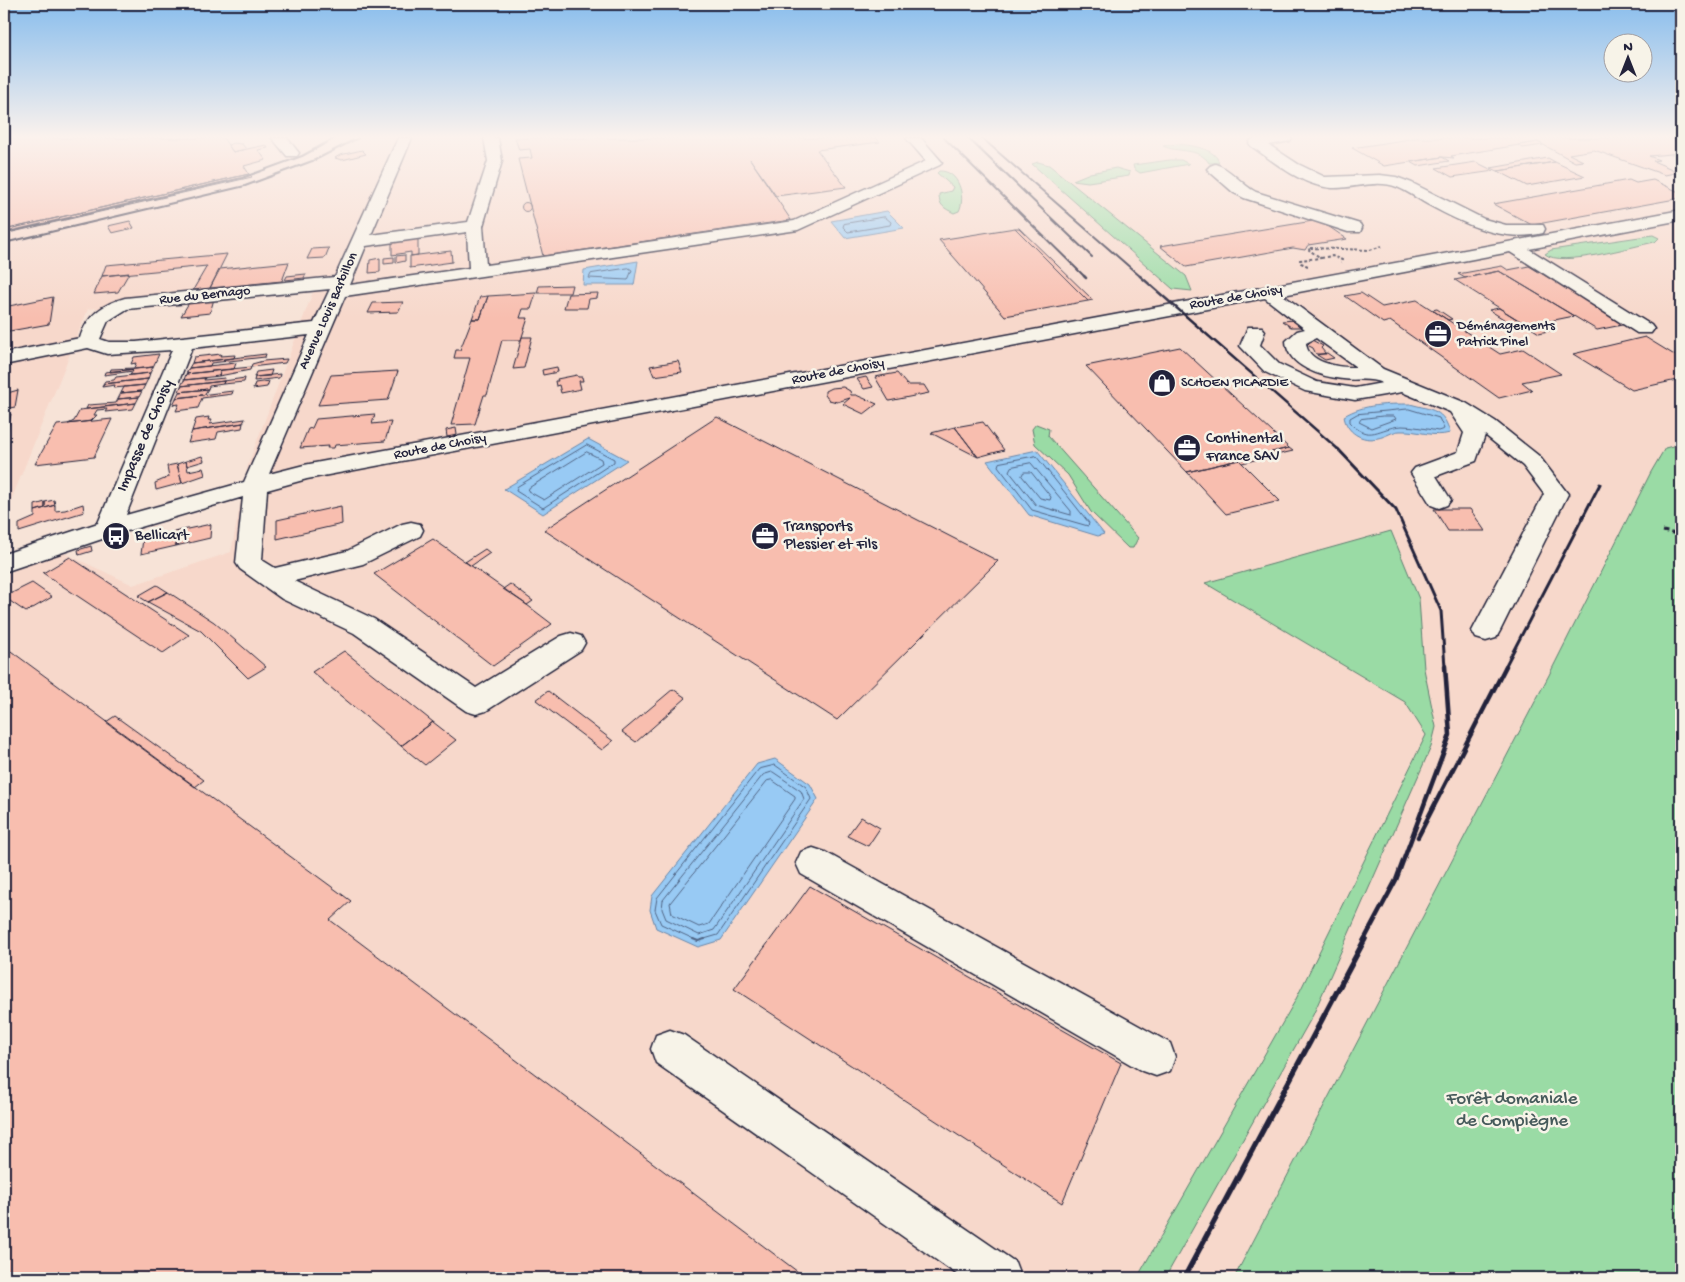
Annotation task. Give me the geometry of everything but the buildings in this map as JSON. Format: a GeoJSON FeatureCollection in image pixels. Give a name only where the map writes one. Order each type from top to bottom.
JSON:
{"type":"FeatureCollection","features":[{"type":"Feature","properties":{"kind":"street","name":"Avenue Louis Barbillon"},"geometry":{"type":"LineString","coordinates":[[271,578],[248,562],[257,484],[256,478],[339,287],[380,198]]}},
{"type":"Feature","properties":{"kind":"street"},"geometry":{"type":"LineString","coordinates":[[478,272],[474,226],[483,198]]}},
{"type":"Feature","properties":{"kind":"street","name":"Rue du Bernago"},"geometry":{"type":"LineString","coordinates":[[88,342],[100,316],[110,308],[126,304],[339,287],[478,272],[798,225],[857,198]]}},
{"type":"Feature","properties":{"kind":"street"},"geometry":{"type":"LineString","coordinates":[[1259,198],[1354,228]]}},
{"type":"Feature","properties":{"kind":"street"},"geometry":{"type":"LineString","coordinates":[[1428,198],[1475,223],[1490,228],[1525,231],[1681,202]]}},
{"type":"Feature","properties":{"kind":"street","name":"Route de Choisy"},"geometry":{"type":"LineString","coordinates":[[4,563],[108,528],[304,472],[1681,215]]}},
{"type":"Feature","properties":{"kind":"street"},"geometry":{"type":"LineString","coordinates":[[359,242],[474,226]]}},
{"type":"Feature","properties":{"kind":"street"},"geometry":{"type":"LineString","coordinates":[[1512,246],[1574,283],[1644,329]]}},
{"type":"Feature","properties":{"kind":"street"},"geometry":{"type":"LineString","coordinates":[[1268,292],[1376,373],[1458,408],[1487,426],[1531,461],[1556,494],[1486,631]]}},
{"type":"Feature","properties":{"kind":"street"},"geometry":{"type":"LineString","coordinates":[[4,359],[88,342],[107,348],[136,348],[321,328]]}},
{"type":"Feature","properties":{"kind":"street"},"geometry":{"type":"LineString","coordinates":[[1255,331],[1250,346],[1272,368],[1312,387],[1355,394],[1404,385]]}},
{"type":"Feature","properties":{"kind":"street"},"geometry":{"type":"LineString","coordinates":[[1318,331],[1304,335],[1296,341],[1298,351],[1305,359],[1338,373],[1376,373]]}},
{"type":"Feature","properties":{"kind":"street","name":"Impasse de Choisy"},"geometry":{"type":"LineString","coordinates":[[108,528],[184,344]]}},
{"type":"Feature","properties":{"kind":"street"},"geometry":{"type":"LineString","coordinates":[[1439,500],[1423,473],[1468,456],[1475,433],[1458,408]]}},
{"type":"Feature","properties":{"kind":"street"},"geometry":{"type":"LineString","coordinates":[[271,578],[354,558],[411,530]]}},
{"type":"Feature","properties":{"kind":"street"},"geometry":{"type":"LineString","coordinates":[[271,578],[291,592],[364,626],[476,703],[571,643]]}},
{"type":"Feature","properties":{"kind":"street"},"geometry":{"type":"LineString","coordinates":[[813,863],[1156,1057]]}},
{"type":"Feature","properties":{"kind":"street"},"geometry":{"type":"LineString","coordinates":[[670,1049],[999,1278]]}},
{"type":"Feature","properties":{"kind":"path"},"geometry":{"type":"LineString","coordinates":[[1321,258],[1308,250],[1310,248],[1370,250],[1382,246]]}},
{"type":"Feature","properties":{"kind":"path"},"geometry":{"type":"LineString","coordinates":[[1310,267],[1303,265],[1300,260],[1321,258],[1327,255],[1336,256],[1342,260],[1337,263]]}},
{"type":"Feature","properties":{"kind":"path"},"geometry":{"type":"LineString","coordinates":[[1664,531],[1681,535]]}},
{"type":"Feature","properties":{"kind":"shaded area"},"geometry":{"type":"Polygon","coordinates":[[[4,198],[1681,198],[1681,461],[1651,473],[1549,675],[1234,1278],[4,1278],[4,574],[62,552],[133,585],[231,552],[248,465],[314,289],[88,309],[4,518],[4,198]]]}},
{"type":"Feature","properties":{"kind":"green space"},"geometry":{"type":"Polygon","coordinates":[[[939,198],[962,198],[959,211],[954,213],[945,208],[939,198]]]}},
{"type":"Feature","properties":{"kind":"green space"},"geometry":{"type":"Polygon","coordinates":[[[1070,198],[1090,198],[1186,276],[1192,291],[1173,289],[1070,198]]]}},
{"type":"Feature","properties":{"kind":"green space"},"geometry":{"type":"Polygon","coordinates":[[[1653,235],[1659,238],[1655,242],[1598,255],[1566,259],[1553,258],[1545,254],[1551,250],[1653,235]]]}},
{"type":"Feature","properties":{"kind":"green space"},"geometry":{"type":"Polygon","coordinates":[[[1036,424],[1049,429],[1048,436],[1138,538],[1133,548],[1128,548],[1091,512],[1068,475],[1035,444],[1032,429],[1036,424]]]}},
{"type":"Feature","properties":{"kind":"green space","name":"Forêt domaniale de Compiègne"},"geometry":{"type":"Polygon","coordinates":[[[1681,444],[1681,1278],[1234,1278],[1549,675],[1651,472],[1665,448],[1681,444]]]}},
{"type":"Feature","properties":{"kind":"green space"},"geometry":{"type":"Polygon","coordinates":[[[1391,531],[1419,599],[1424,669],[1436,727],[1431,747],[1313,1015],[1165,1278],[1137,1278],[1295,1001],[1426,735],[1405,702],[1205,583],[1391,531]]]}},
{"type":"Feature","properties":{"kind":"water"},"geometry":{"type":"Polygon","coordinates":[[[887,211],[904,228],[845,238],[831,221],[887,211]]]}},
{"type":"Feature","properties":{"kind":"water"},"geometry":{"type":"Polygon","coordinates":[[[638,261],[634,285],[583,285],[584,270],[638,261]]]}},
{"type":"Feature","properties":{"kind":"water"},"geometry":{"type":"Polygon","coordinates":[[[1410,404],[1431,409],[1441,415],[1450,433],[1438,435],[1400,431],[1372,439],[1356,435],[1345,422],[1344,416],[1360,409],[1384,405],[1410,404]]]}},
{"type":"Feature","properties":{"kind":"water"},"geometry":{"type":"Polygon","coordinates":[[[588,439],[627,460],[543,514],[504,489],[588,439]]]}},
{"type":"Feature","properties":{"kind":"water"},"geometry":{"type":"Polygon","coordinates":[[[1037,450],[1104,534],[1098,536],[1029,515],[987,461],[1037,450]]]}},
{"type":"Feature","properties":{"kind":"water"},"geometry":{"type":"Polygon","coordinates":[[[775,759],[810,784],[818,799],[721,940],[698,947],[656,928],[650,910],[652,896],[757,764],[775,759]]]}},
{"type":"Feature","properties":{"kind":"railway"},"geometry":{"type":"LineString","coordinates":[[4,233],[156,198]]}},
{"type":"Feature","properties":{"kind":"railway"},"geometry":{"type":"LineString","coordinates":[[4,243],[195,198]]}},
{"type":"Feature","properties":{"kind":"railway"},"geometry":{"type":"LineString","coordinates":[[1005,198],[1085,277]]}},
{"type":"Feature","properties":{"kind":"railway"},"geometry":{"type":"LineString","coordinates":[[1030,198],[1092,257]]}},
{"type":"Feature","properties":{"kind":"railway"},"geometry":{"type":"LineString","coordinates":[[1050,198],[1141,277]]}},
{"type":"Feature","properties":{"kind":"railway"},"geometry":{"type":"LineString","coordinates":[[1140,276],[1339,450]]}},
{"type":"Feature","properties":{"kind":"railway"},"geometry":{"type":"LineString","coordinates":[[1339,450],[1396,510],[1441,611],[1445,667]]}},
{"type":"Feature","properties":{"kind":"railway"},"geometry":{"type":"LineString","coordinates":[[1505,667],[1600,484]]}},
{"type":"Feature","properties":{"kind":"railway"},"geometry":{"type":"LineString","coordinates":[[1364,940],[1396,880],[1450,735],[1445,666]]}},
{"type":"Feature","properties":{"kind":"railway"},"geometry":{"type":"LineString","coordinates":[[1418,837],[1506,666]]}},
{"type":"Feature","properties":{"kind":"railway"},"geometry":{"type":"LineString","coordinates":[[1184,1278],[1365,939]]}},
{"type":"Feature","properties":{"kind":"place","name":"Déménagements Patrick Pinel"},"geometry":{"type":"Point","coordinates":[1438,334]}},
{"type":"Feature","properties":{"kind":"place","name":"SCHOEN PICARDIE"},"geometry":{"type":"Point","coordinates":[1162,383]}},
{"type":"Feature","properties":{"kind":"place","name":"Continental France SAV"},"geometry":{"type":"Point","coordinates":[1187,448]}},
{"type":"Feature","properties":{"kind":"place","name":"Bellicart"},"geometry":{"type":"Point","coordinates":[116,536]}},
{"type":"Feature","properties":{"kind":"place","name":"Transports Plessier et Fils"},"geometry":{"type":"Point","coordinates":[765,536]}}]}
